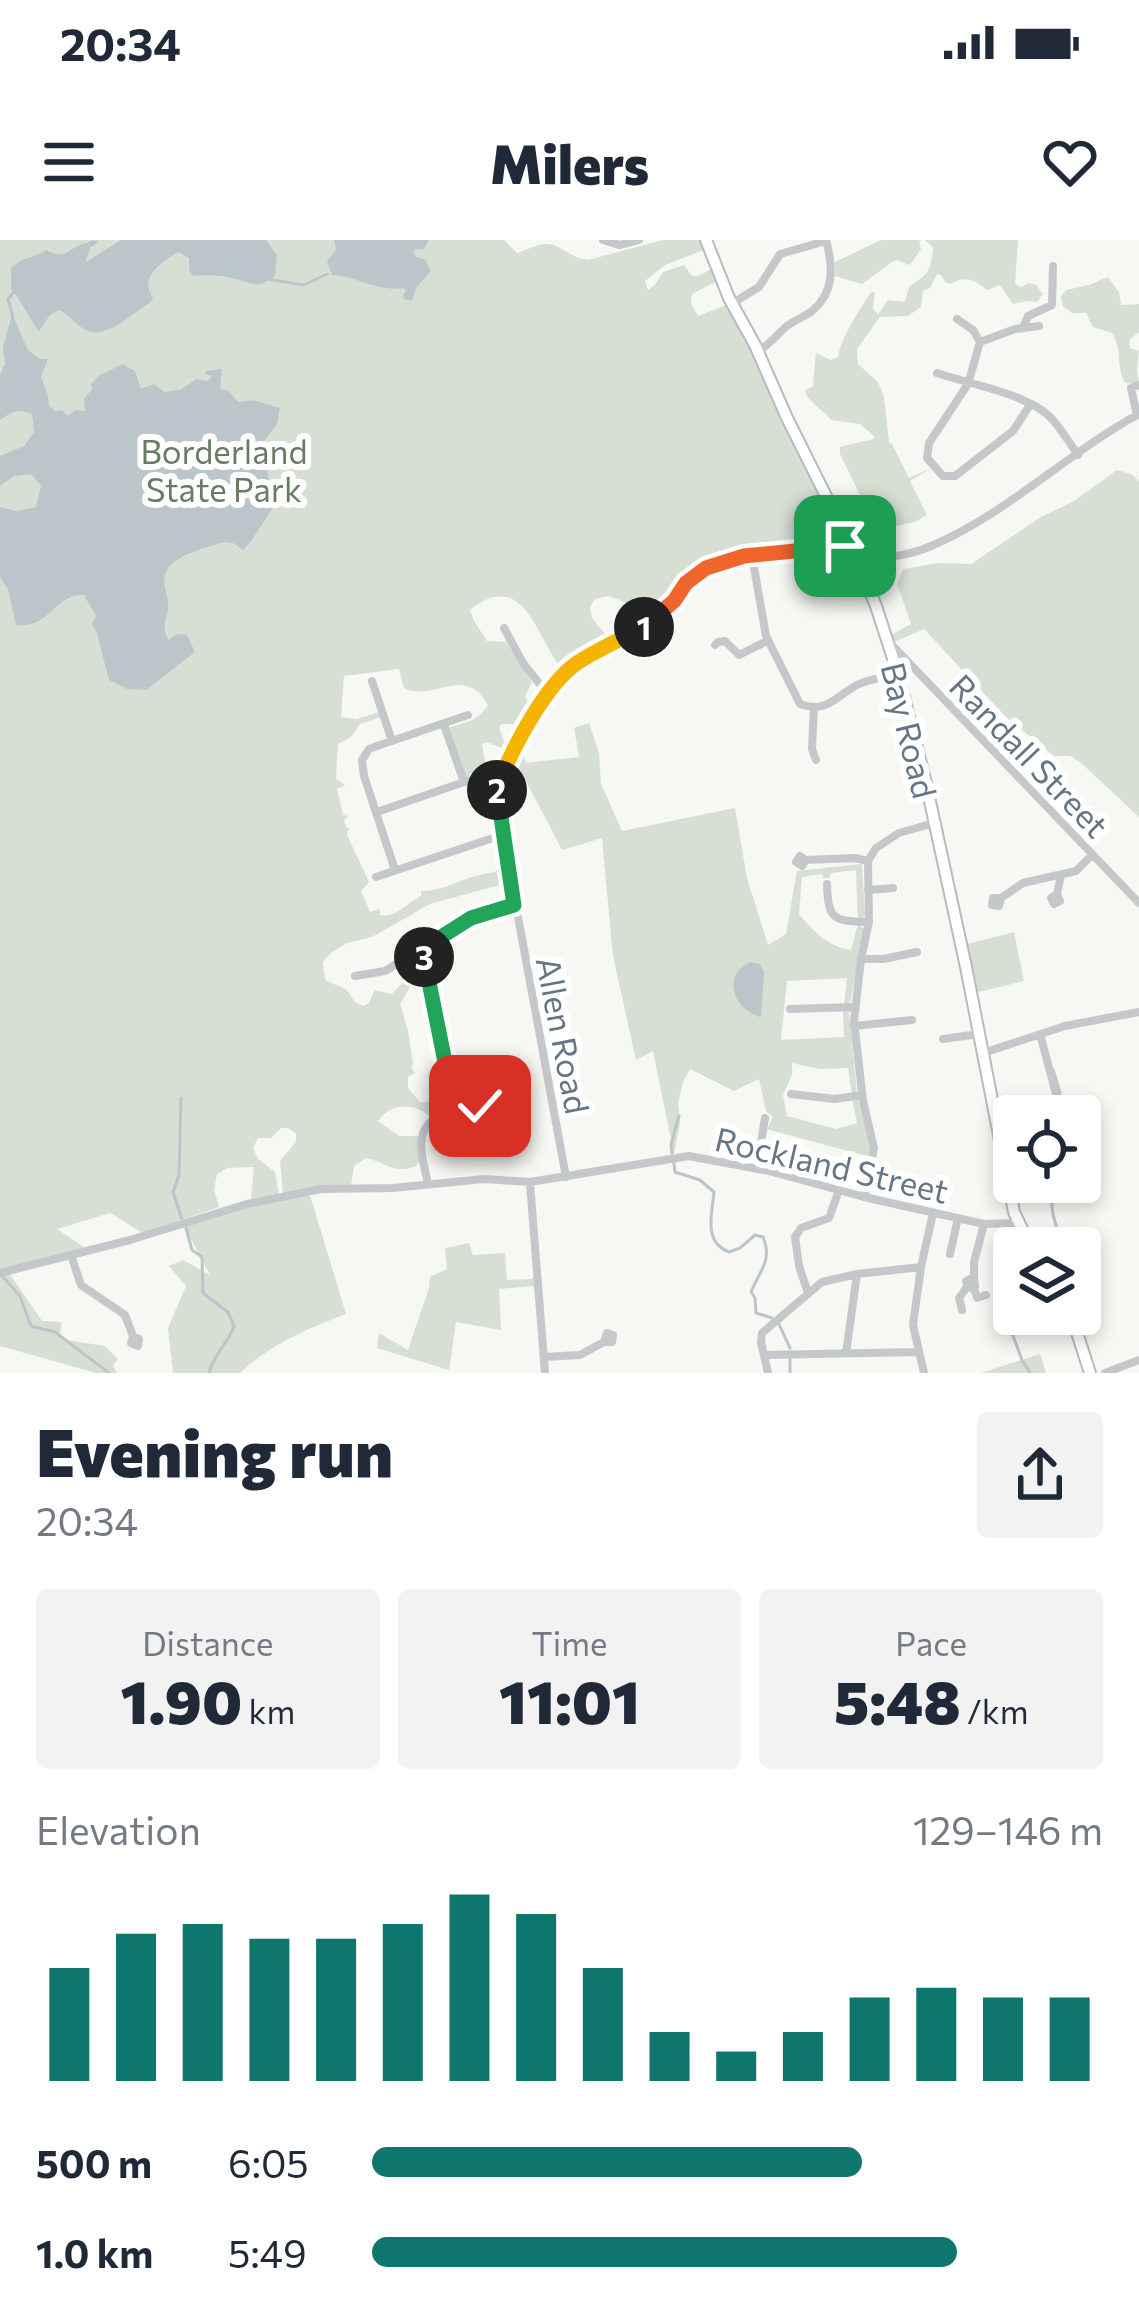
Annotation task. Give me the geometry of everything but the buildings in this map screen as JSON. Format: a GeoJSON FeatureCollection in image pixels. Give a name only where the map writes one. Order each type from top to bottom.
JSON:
{"type":"FeatureCollection","features":[{"type":"Feature","properties":{"kind":"main road","name":"Bay Road"},"geometry":{"type":"LineString","coordinates":[[706,240],[731,304],[858,562],[898,674],[1020,1227]]}},
{"type":"Feature","properties":{"kind":"main road"},"geometry":{"type":"LineString","coordinates":[[1078,1335],[1090,1373]]}},
{"type":"Feature","properties":{"kind":"street"},"geometry":{"type":"LineString","coordinates":[[603,240],[620,245],[639,240]]}},
{"type":"Feature","properties":{"kind":"street"},"geometry":{"type":"LineString","coordinates":[[731,304],[760,287],[780,254],[826,241],[832,274],[821,301],[758,351]]}},
{"type":"Feature","properties":{"kind":"street"},"geometry":{"type":"LineString","coordinates":[[1023,328],[1028,316],[1052,304],[1053,266]]}},
{"type":"Feature","properties":{"kind":"street"},"geometry":{"type":"LineString","coordinates":[[957,320],[980,341],[968,384],[927,451],[932,465],[943,476],[955,476],[1013,431],[1030,405]]}},
{"type":"Feature","properties":{"kind":"street"},"geometry":{"type":"LineString","coordinates":[[980,341],[1039,326]]}},
{"type":"Feature","properties":{"kind":"street"},"geometry":{"type":"LineString","coordinates":[[937,373],[1030,405],[1047,415],[1078,454]]}},
{"type":"Feature","properties":{"kind":"street"},"geometry":{"type":"LineString","coordinates":[[858,562],[910,553],[941,541],[1002,506],[1138,415],[1131,388],[1139,385]]}},
{"type":"Feature","properties":{"kind":"street","name":"Allen Road"},"geometry":{"type":"LineString","coordinates":[[566,1177],[502,835],[496,793],[502,775],[546,692],[577,664],[650,622],[695,574],[734,558],[850,546]]}},
{"type":"Feature","properties":{"kind":"street"},"geometry":{"type":"LineString","coordinates":[[752,556],[767,641],[803,706],[833,702],[856,686],[898,674]]}},
{"type":"Feature","properties":{"kind":"street"},"geometry":{"type":"LineString","coordinates":[[504,628],[546,692]]}},
{"type":"Feature","properties":{"kind":"street","name":"Randall Street"},"geometry":{"type":"LineString","coordinates":[[887,640],[1139,903]]}},
{"type":"Feature","properties":{"kind":"street"},"geometry":{"type":"LineString","coordinates":[[716,645],[725,641],[739,655],[767,641]]}},
{"type":"Feature","properties":{"kind":"street"},"geometry":{"type":"LineString","coordinates":[[373,681],[392,741]]}},
{"type":"Feature","properties":{"kind":"street"},"geometry":{"type":"LineString","coordinates":[[814,707],[816,760]]}},
{"type":"Feature","properties":{"kind":"street"},"geometry":{"type":"LineString","coordinates":[[395,870],[362,760],[369,749],[468,716]]}},
{"type":"Feature","properties":{"kind":"street"},"geometry":{"type":"LineString","coordinates":[[444,724],[464,782]]}},
{"type":"Feature","properties":{"kind":"street"},"geometry":{"type":"LineString","coordinates":[[377,812],[464,782],[502,775]]}},
{"type":"Feature","properties":{"kind":"street"},"geometry":{"type":"LineString","coordinates":[[864,1197],[874,1148],[862,1095],[854,1007],[868,922],[868,861],[876,848],[899,832],[934,823]]}},
{"type":"Feature","properties":{"kind":"street"},"geometry":{"type":"LineString","coordinates":[[376,877],[502,835]]}},
{"type":"Feature","properties":{"kind":"street"},"geometry":{"type":"LineString","coordinates":[[1001,898],[1022,884],[1076,871],[1092,855]]}},
{"type":"Feature","properties":{"kind":"street"},"geometry":{"type":"LineString","coordinates":[[806,860],[868,861]]}},
{"type":"Feature","properties":{"kind":"street"},"geometry":{"type":"LineString","coordinates":[[1057,894],[1061,875]]}},
{"type":"Feature","properties":{"kind":"street"},"geometry":{"type":"LineString","coordinates":[[827,884],[834,918],[868,922]]}},
{"type":"Feature","properties":{"kind":"street"},"geometry":{"type":"LineString","coordinates":[[868,890],[893,889]]}},
{"type":"Feature","properties":{"kind":"street"},"geometry":{"type":"LineString","coordinates":[[355,976],[385,971],[471,918],[514,905]]}},
{"type":"Feature","properties":{"kind":"street"},"geometry":{"type":"LineString","coordinates":[[422,949],[452,1097],[446,1112],[427,1125],[422,1136],[428,1184]]}},
{"type":"Feature","properties":{"kind":"street"},"geometry":{"type":"LineString","coordinates":[[861,958],[917,952]]}},
{"type":"Feature","properties":{"kind":"street"},"geometry":{"type":"LineString","coordinates":[[790,1009],[854,1007]]}},
{"type":"Feature","properties":{"kind":"street"},"geometry":{"type":"LineString","coordinates":[[982,1054],[1065,1026],[1139,1012]]}},
{"type":"Feature","properties":{"kind":"street"},"geometry":{"type":"LineString","coordinates":[[854,1026],[912,1020]]}},
{"type":"Feature","properties":{"kind":"street"},"geometry":{"type":"LineString","coordinates":[[943,1039],[979,1034]]}},
{"type":"Feature","properties":{"kind":"street"},"geometry":{"type":"LineString","coordinates":[[1040,1034],[1056,1095]]}},
{"type":"Feature","properties":{"kind":"street"},"geometry":{"type":"LineString","coordinates":[[791,1094],[835,1099],[862,1095]]}},
{"type":"Feature","properties":{"kind":"street"},"geometry":{"type":"LineString","coordinates":[[451,1105],[480,1107]]}},
{"type":"Feature","properties":{"kind":"street"},"geometry":{"type":"LineString","coordinates":[[758,1168],[765,1118]]}},
{"type":"Feature","properties":{"kind":"street","name":"Rockland Street"},"geometry":{"type":"LineString","coordinates":[[0,1273],[250,1203],[334,1188],[484,1180],[530,1183],[688,1156],[758,1168],[984,1224],[1017,1222]]}},
{"type":"Feature","properties":{"kind":"street"},"geometry":{"type":"LineString","coordinates":[[530,1183],[545,1373]]}},
{"type":"Feature","properties":{"kind":"street"},"geometry":{"type":"LineString","coordinates":[[808,1293],[795,1237],[801,1228],[830,1219],[839,1190]]}},
{"type":"Feature","properties":{"kind":"street"},"geometry":{"type":"LineString","coordinates":[[924,1373],[914,1325],[933,1213]]}},
{"type":"Feature","properties":{"kind":"street"},"geometry":{"type":"LineString","coordinates":[[950,1254],[958,1218]]}},
{"type":"Feature","properties":{"kind":"street"},"geometry":{"type":"LineString","coordinates":[[984,1224],[972,1284],[977,1298],[986,1295]]}},
{"type":"Feature","properties":{"kind":"street"},"geometry":{"type":"LineString","coordinates":[[71,1256],[81,1286],[125,1315],[134,1336]]}},
{"type":"Feature","properties":{"kind":"street"},"geometry":{"type":"LineString","coordinates":[[768,1373],[762,1333],[822,1282],[921,1267]]}},
{"type":"Feature","properties":{"kind":"street"},"geometry":{"type":"LineString","coordinates":[[846,1352],[857,1274]]}},
{"type":"Feature","properties":{"kind":"street"},"geometry":{"type":"LineString","coordinates":[[962,1310],[959,1298],[972,1284]]}},
{"type":"Feature","properties":{"kind":"street"},"geometry":{"type":"LineString","coordinates":[[544,1357],[580,1355],[604,1342]]}},
{"type":"Feature","properties":{"kind":"street"},"geometry":{"type":"LineString","coordinates":[[764,1354],[918,1352]]}},
{"type":"Feature","properties":{"kind":"street"},"geometry":{"type":"LineString","coordinates":[[1105,1373],[1139,1360]]}},
{"type":"Feature","properties":{"kind":"green space","name":"Borderland State Park"},"geometry":{"type":"Polygon","coordinates":[[[0,240],[504,240],[517,253],[548,244],[588,260],[663,240],[702,240],[706,249],[665,265],[645,281],[648,290],[663,272],[684,265],[692,276],[698,276],[713,268],[717,281],[692,294],[691,303],[698,316],[729,304],[842,532],[829,536],[842,544],[766,550],[710,564],[691,575],[671,600],[633,628],[625,602],[608,596],[595,599],[590,607],[592,618],[611,641],[562,670],[516,601],[503,596],[470,610],[487,641],[506,642],[532,682],[525,697],[533,709],[521,731],[512,724],[499,728],[507,750],[482,744],[485,763],[499,772],[465,776],[448,728],[484,711],[488,705],[479,693],[459,685],[427,691],[404,688],[399,669],[344,676],[341,717],[357,719],[379,712],[381,717],[360,724],[338,744],[336,779],[345,785],[337,789],[343,815],[348,816],[344,820],[347,835],[369,882],[361,891],[370,912],[380,909],[380,915],[391,914],[421,896],[421,891],[488,873],[504,870],[507,883],[430,904],[372,937],[347,943],[323,962],[325,980],[347,990],[363,1006],[375,990],[392,994],[402,983],[410,987],[400,1004],[415,1073],[408,1077],[408,1088],[420,1102],[446,1101],[446,1105],[431,1117],[410,1107],[396,1108],[378,1121],[399,1136],[420,1136],[420,1160],[402,1169],[366,1158],[354,1166],[351,1186],[283,1194],[280,1161],[296,1142],[296,1134],[281,1128],[271,1138],[258,1138],[253,1148],[258,1159],[275,1172],[279,1195],[251,1200],[254,1167],[227,1168],[217,1174],[214,1190],[219,1207],[143,1233],[110,1213],[57,1229],[87,1249],[0,1270],[0,240]]]}},
{"type":"Feature","properties":{"kind":"green space"},"geometry":{"type":"Polygon","coordinates":[[[881,240],[921,240],[921,249],[910,265],[897,260],[862,284],[835,276],[835,262],[881,240]]]}},
{"type":"Feature","properties":{"kind":"green space"},"geometry":{"type":"Polygon","coordinates":[[[925,240],[1018,240],[1015,284],[1036,285],[1043,294],[1037,302],[1013,304],[1000,285],[987,290],[970,280],[951,284],[937,274],[923,291],[921,307],[908,316],[880,317],[857,349],[858,364],[878,382],[889,443],[909,478],[932,468],[910,481],[927,515],[877,530],[840,454],[840,447],[874,436],[860,424],[831,420],[805,391],[813,386],[816,353],[831,360],[838,357],[871,292],[875,292],[873,309],[878,314],[888,300],[905,302],[909,287],[930,267],[933,247],[925,240]]]}},
{"type":"Feature","properties":{"kind":"green space"},"geometry":{"type":"Polygon","coordinates":[[[1108,277],[1119,292],[1121,305],[1139,304],[1139,332],[1129,340],[1130,348],[1139,351],[1139,384],[1125,383],[1112,333],[1093,327],[1086,313],[1072,313],[1063,306],[1061,296],[1066,290],[1108,277]]]}},
{"type":"Feature","properties":{"kind":"green space"},"geometry":{"type":"Polygon","coordinates":[[[1117,470],[1139,481],[1139,817],[1080,762],[1054,756],[1007,718],[924,629],[894,642],[889,636],[911,624],[897,584],[903,569],[971,564],[1117,470]]]}},
{"type":"Feature","properties":{"kind":"green space"},"geometry":{"type":"Polygon","coordinates":[[[589,723],[599,753],[601,784],[622,831],[735,808],[747,878],[768,945],[786,934],[797,871],[862,864],[865,916],[858,920],[856,870],[831,873],[830,878],[822,874],[802,877],[799,914],[822,937],[851,950],[858,924],[864,929],[850,1004],[844,1006],[847,978],[787,981],[781,1040],[844,1037],[843,1010],[849,1011],[857,1093],[852,1095],[848,1068],[792,1063],[783,1095],[787,1116],[836,1129],[857,1123],[852,1099],[858,1100],[870,1157],[767,1129],[773,1117],[766,1111],[759,1079],[734,1091],[690,1069],[678,1103],[674,1154],[653,1051],[636,1060],[613,956],[602,838],[562,850],[514,758],[520,746],[526,763],[579,757],[574,728],[589,723]]]}},
{"type":"Feature","properties":{"kind":"green space"},"geometry":{"type":"Polygon","coordinates":[[[1014,932],[1024,981],[974,993],[963,945],[1014,932]]]}},
{"type":"Feature","properties":{"kind":"green space"},"geometry":{"type":"Polygon","coordinates":[[[310,1195],[346,1314],[276,1346],[240,1373],[173,1373],[168,1328],[186,1286],[169,1266],[183,1260],[210,1275],[184,1226],[246,1207],[310,1195]]]}},
{"type":"Feature","properties":{"kind":"green space"},"geometry":{"type":"Polygon","coordinates":[[[469,1243],[473,1255],[505,1253],[507,1280],[534,1276],[535,1288],[499,1289],[501,1330],[456,1322],[449,1370],[377,1348],[379,1333],[408,1350],[430,1277],[447,1269],[445,1248],[469,1243]]]}},
{"type":"Feature","properties":{"kind":"green space"},"geometry":{"type":"Polygon","coordinates":[[[9,1273],[42,1321],[62,1322],[60,1334],[66,1340],[105,1346],[118,1359],[113,1366],[117,1373],[96,1373],[0,1346],[0,1276],[9,1273]]]}},
{"type":"Feature","properties":{"kind":"green space"},"geometry":{"type":"Polygon","coordinates":[[[1040,1354],[1046,1373],[981,1373],[1040,1354]]]}},
{"type":"Feature","properties":{"kind":"shaded area"},"geometry":{"type":"Polygon","coordinates":[[[121,240],[266,240],[277,255],[275,276],[256,284],[193,276],[189,258],[178,252],[150,277],[150,303],[118,325],[92,332],[59,310],[39,331],[11,290],[11,268],[46,250],[61,254],[98,242],[90,248],[86,262],[121,240]]]}},
{"type":"Feature","properties":{"kind":"shaded area"},"geometry":{"type":"Polygon","coordinates":[[[334,240],[429,240],[423,250],[413,252],[426,260],[431,271],[412,301],[404,299],[404,288],[332,275],[327,261],[336,250],[334,240]]]}},
{"type":"Feature","properties":{"kind":"shaded area"},"geometry":{"type":"Polygon","coordinates":[[[12,314],[28,350],[48,359],[41,377],[49,406],[68,416],[75,410],[85,411],[91,384],[123,364],[135,371],[141,389],[154,384],[165,392],[180,390],[197,379],[208,381],[212,376],[206,371],[222,369],[220,389],[229,391],[238,402],[253,400],[280,408],[277,424],[262,444],[274,506],[243,550],[224,542],[190,553],[169,568],[164,578],[166,635],[169,640],[176,634],[187,635],[195,652],[146,690],[127,689],[109,680],[92,624],[96,616],[84,595],[65,600],[37,622],[16,625],[8,589],[0,577],[0,507],[17,511],[36,507],[41,485],[31,474],[14,476],[0,486],[0,456],[24,446],[34,432],[32,414],[27,412],[16,411],[0,420],[3,348],[12,314]]]}},
{"type":"Feature","properties":{"kind":"shaded area"},"geometry":{"type":"Polygon","coordinates":[[[751,962],[760,964],[764,972],[761,1017],[743,1007],[734,991],[736,975],[751,962]]]}},
{"type":"Feature","properties":{"kind":"waterway"},"geometry":{"type":"LineString","coordinates":[[266,279],[304,285],[327,274]]}},
{"type":"Feature","properties":{"kind":"waterway"},"geometry":{"type":"LineString","coordinates":[[13,318],[8,299],[15,290]]}},
{"type":"Feature","properties":{"kind":"waterway"},"geometry":{"type":"LineString","coordinates":[[1053,1070],[1060,1092]]}},
{"type":"Feature","properties":{"kind":"waterway"},"geometry":{"type":"LineString","coordinates":[[181,1098],[179,1175],[173,1192],[182,1219]]}},
{"type":"Feature","properties":{"kind":"waterway"},"geometry":{"type":"LineString","coordinates":[[672,1153],[679,1116]]}},
{"type":"Feature","properties":{"kind":"waterway"},"geometry":{"type":"LineString","coordinates":[[674,1163],[675,1172],[700,1180],[714,1192],[712,1235],[721,1247],[729,1252],[755,1235],[763,1237],[766,1259],[751,1292],[756,1313],[772,1318]]}},
{"type":"Feature","properties":{"kind":"waterway"},"geometry":{"type":"LineString","coordinates":[[1052,1203],[1057,1227]]}},
{"type":"Feature","properties":{"kind":"waterway"},"geometry":{"type":"LineString","coordinates":[[186,1228],[192,1250],[202,1257],[203,1293],[228,1312],[234,1326],[209,1373]]}},
{"type":"Feature","properties":{"kind":"waterway"},"geometry":{"type":"LineString","coordinates":[[3,1277],[20,1296],[31,1326],[55,1332],[109,1373]]}},
{"type":"Feature","properties":{"kind":"waterway"},"geometry":{"type":"LineString","coordinates":[[779,1324],[790,1348]]}},
{"type":"Feature","properties":{"kind":"waterway"},"geometry":{"type":"LineString","coordinates":[[1013,1335],[1030,1373]]}},
{"type":"Feature","properties":{"kind":"waterway"},"geometry":{"type":"LineString","coordinates":[[790,1359],[790,1373]]}},
{"type":"Feature","properties":{"kind":"route"},"geometry":{"type":"LineString","coordinates":[[480,1106],[451,1105],[422,949],[479,914],[514,905],[496,793],[546,692],[577,664],[650,622],[706,568],[744,556],[845,546]]}}]}
